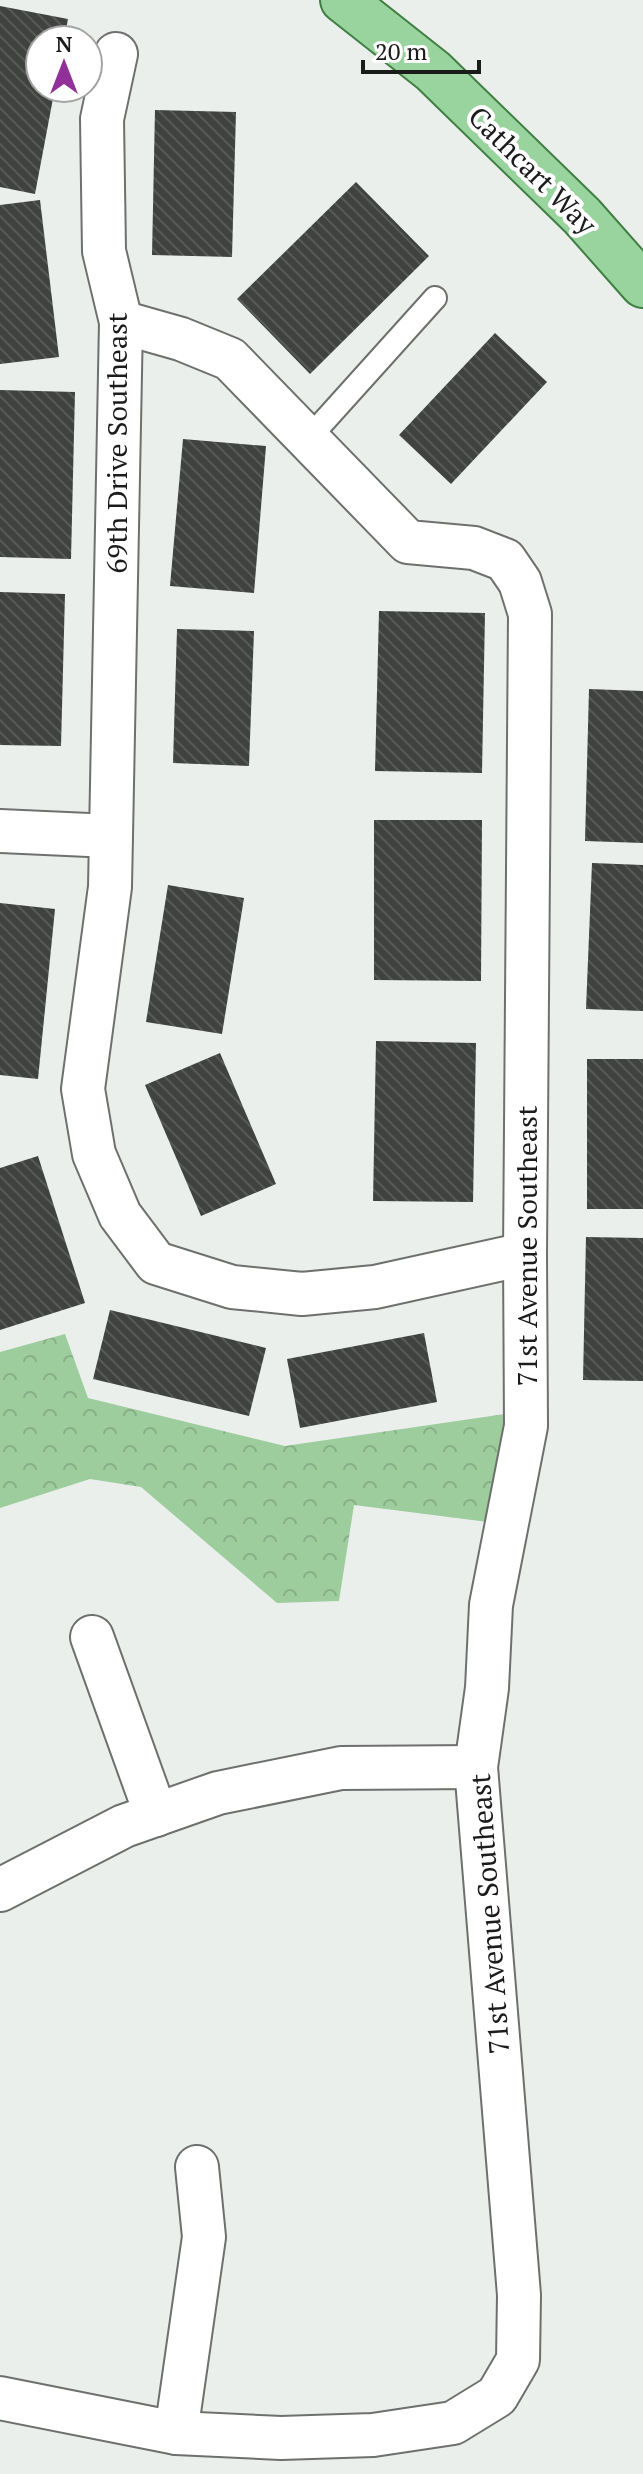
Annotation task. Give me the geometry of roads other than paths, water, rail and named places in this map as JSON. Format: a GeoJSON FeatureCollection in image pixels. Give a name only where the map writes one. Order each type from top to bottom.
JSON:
{"type":"FeatureCollection","features":[{"type":"Feature","properties":{"kind":"main road","name":"Cathcart Way"},"geometry":{"type":"LineString","coordinates":[[343,0],[433,71],[582,216],[643,285]]}},
{"type":"Feature","properties":{"kind":"street","name":"69th Drive Southeast"},"geometry":{"type":"LineString","coordinates":[[116,54],[102,119],[104,251],[121,322],[110,887],[83,1089],[94,1154],[120,1215],[156,1263],[232,1287],[302,1294],[375,1287],[525,1254]]}},
{"type":"Feature","properties":{"kind":"street","name":"71st Avenue Southeast"},"geometry":{"type":"LineString","coordinates":[[121,322],[181,339],[230,359],[408,542],[474,548],[505,560],[520,582],[530,614],[526,1426],[491,1605],[487,1688],[476,1767],[519,2295],[518,2360],[497,2396],[453,2423],[373,2435],[281,2438],[176,2433]]}},
{"type":"Feature","properties":{"kind":"street"},"geometry":{"type":"LineString","coordinates":[[0,831],[111,836]]}},
{"type":"Feature","properties":{"kind":"street"},"geometry":{"type":"LineString","coordinates":[[92,1637],[156,1815]]}},
{"type":"Feature","properties":{"kind":"street"},"geometry":{"type":"LineString","coordinates":[[0,1890],[124,1826],[218,1793],[341,1768],[476,1767]]}},
{"type":"Feature","properties":{"kind":"street"},"geometry":{"type":"LineString","coordinates":[[0,2398],[176,2433],[204,2237],[197,2167]]}},
{"type":"Feature","properties":{"kind":"lane"},"geometry":{"type":"LineString","coordinates":[[308,439],[435,298]]}}]}
